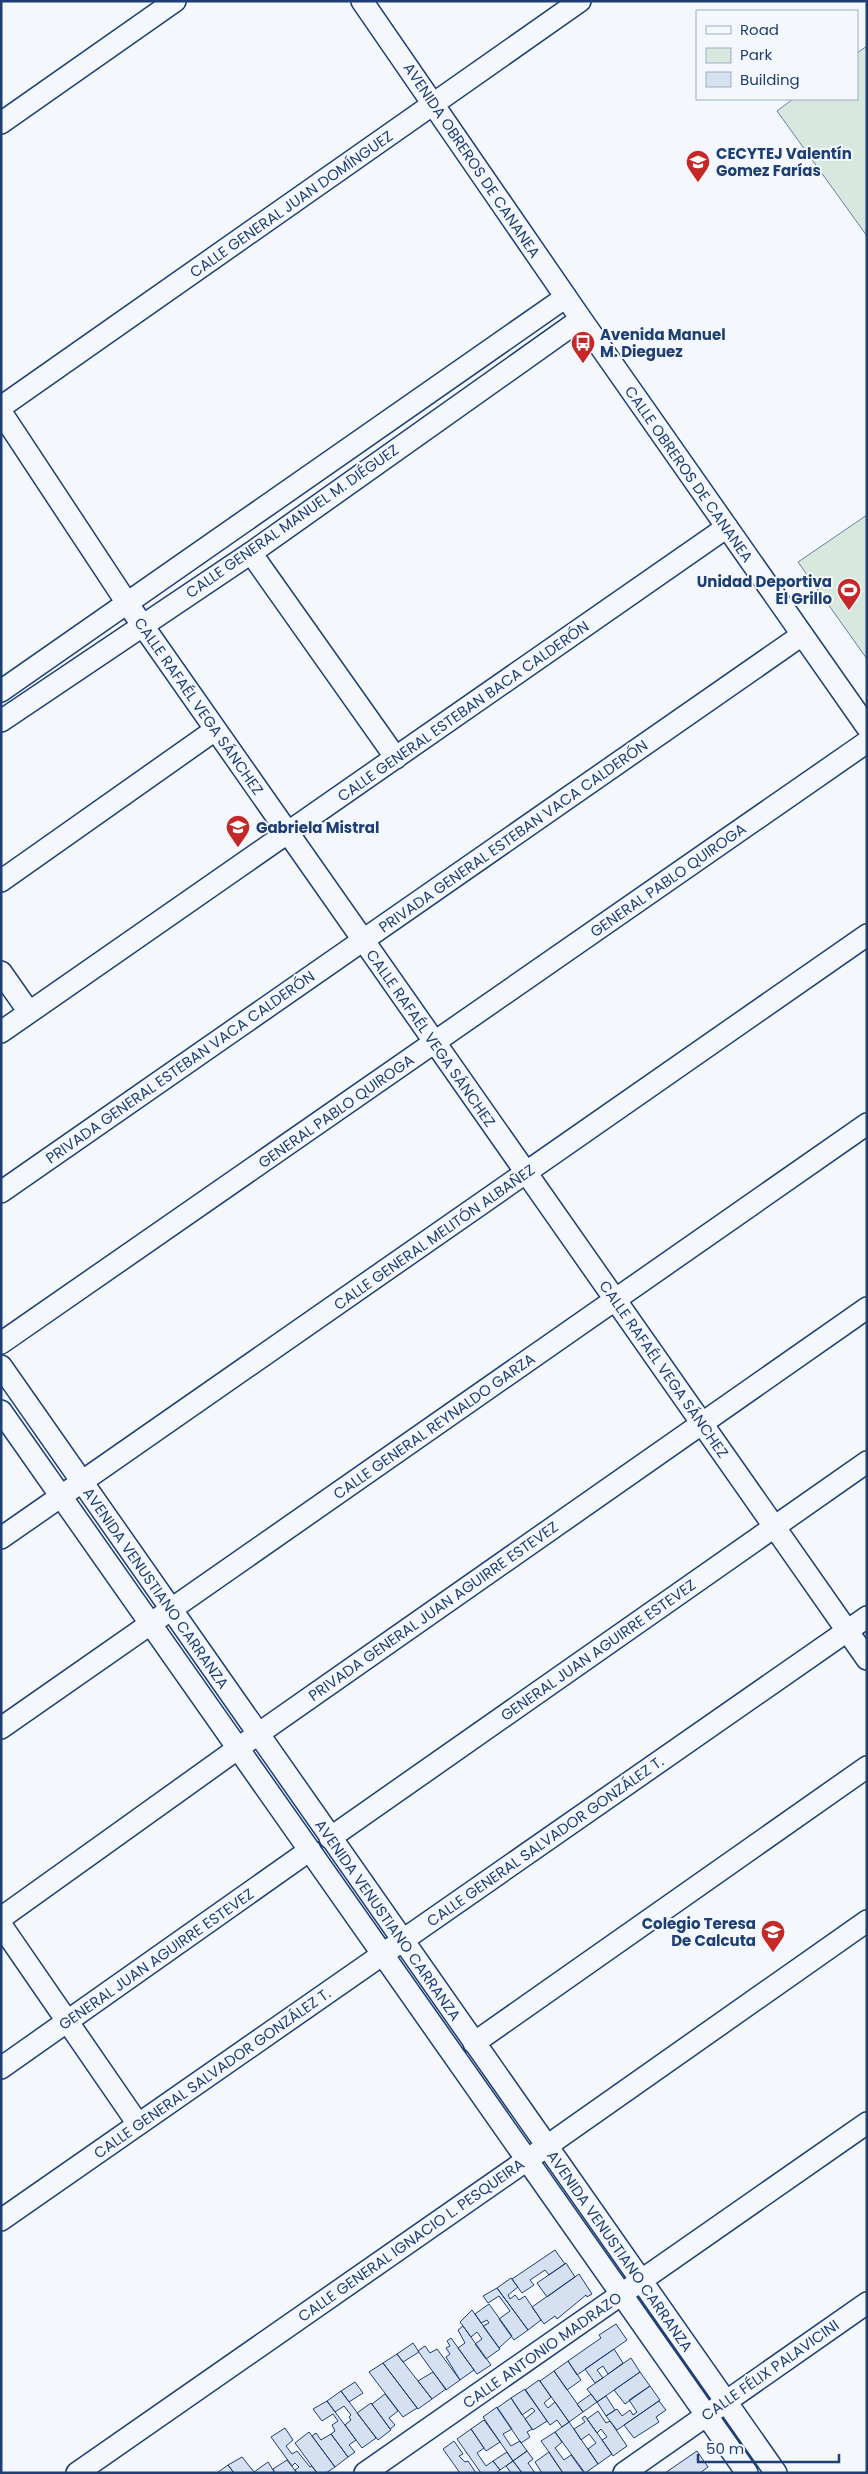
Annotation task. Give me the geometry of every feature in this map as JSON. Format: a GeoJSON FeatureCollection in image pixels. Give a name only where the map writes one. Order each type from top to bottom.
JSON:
{"type":"FeatureCollection","features":[{"type":"Feature","properties":{"kind":"street"},"geometry":{"type":"LineString","coordinates":[[1,123],[175,1]]}},
{"type":"Feature","properties":{"kind":"street","name":"CALLE GENERAL JUAN DOMÍNGUEZ"},"geometry":{"type":"LineString","coordinates":[[1,407],[580,1]]}},
{"type":"Feature","properties":{"kind":"street","name":"AVENIDA OBREROS DE CANANEA"},"geometry":{"type":"LineString","coordinates":[[368,3],[433,104],[581,319]]}},
{"type":"Feature","properties":{"kind":"street","name":"CALLE GENERAL MANUEL M. DIÉGUEZ"},"geometry":{"type":"LineString","coordinates":[[1,691],[566,297]]}},
{"type":"Feature","properties":{"kind":"street","name":"CALLE GENERAL MANUEL M. DIÉGUEZ"},"geometry":{"type":"LineString","coordinates":[[1,721],[250,552],[581,319]]}},
{"type":"Feature","properties":{"kind":"street","name":"CALLE OBREROS DE CANANEA"},"geometry":{"type":"LineString","coordinates":[[581,319],[867,727]]}},
{"type":"Feature","properties":{"kind":"street","name":"CALLE RAFAÉL VEGA SÁNCHEZ"},"geometry":{"type":"LineString","coordinates":[[1,412],[127,603],[215,730],[867,1659]]}},
{"type":"Feature","properties":{"kind":"street","name":"CALLE GENERAL ESTEBAN BACA CALDERÓN"},"geometry":{"type":"LineString","coordinates":[[1,1032],[727,527]]}},
{"type":"Feature","properties":{"kind":"street"},"geometry":{"type":"LineString","coordinates":[[250,552],[396,758]]}},
{"type":"Feature","properties":{"kind":"street","name":"PRIVADA GENERAL ESTEBAN VACA CALDERÓN"},"geometry":{"type":"LineString","coordinates":[[1,1192],[802,635]]}},
{"type":"Feature","properties":{"kind":"street"},"geometry":{"type":"LineString","coordinates":[[1,881],[215,730]]}},
{"type":"Feature","properties":{"kind":"street","name":"GENERAL PABLO QUIROGA"},"geometry":{"type":"LineString","coordinates":[[1,1344],[867,742]]}},
{"type":"Feature","properties":{"kind":"street","name":"CALLE GENERAL MELITÓN ALBAÑEZ"},"geometry":{"type":"LineString","coordinates":[[1,1538],[867,935]]}},
{"type":"Feature","properties":{"kind":"street"},"geometry":{"type":"LineString","coordinates":[[1,972],[30,1012]]}},
{"type":"Feature","properties":{"kind":"street","name":"CALLE GENERAL REYNALDO GARZA"},"geometry":{"type":"LineString","coordinates":[[1,1728],[867,1124]]}},
{"type":"Feature","properties":{"kind":"street","name":"PRIVADA GENERAL JUAN AGUIRRE ESTEVEZ"},"geometry":{"type":"LineString","coordinates":[[1,1918],[238,1748],[867,1308]]}},
{"type":"Feature","properties":{"kind":"street","name":"AVENIDA VENUSTIANO CARRANZA"},"geometry":{"type":"LineString","coordinates":[[1,1366],[776,2473]]}},
{"type":"Feature","properties":{"kind":"street","name":"AVENIDA VENUSTIANO CARRANZA"},"geometry":{"type":"LineString","coordinates":[[1,1410],[747,2473]]}},
{"type":"Feature","properties":{"kind":"street","name":"GENERAL JUAN AGUIRRE ESTEVEZ"},"geometry":{"type":"LineString","coordinates":[[330,1838],[867,1462]]}},
{"type":"Feature","properties":{"kind":"street","name":"CALLE GENERAL SALVADOR GONZÁLEZ T."},"geometry":{"type":"LineString","coordinates":[[1,2220],[867,1617]]}},
{"type":"Feature","properties":{"kind":"street"},"geometry":{"type":"LineString","coordinates":[[474,2043],[867,1767]]}},
{"type":"Feature","properties":{"kind":"street","name":"GENERAL JUAN AGUIRRE ESTEVEZ"},"geometry":{"type":"LineString","coordinates":[[1,2068],[310,1850]]}},
{"type":"Feature","properties":{"kind":"street","name":"CALLE GENERAL IGNACIO L. PESQUEIRA"},"geometry":{"type":"LineString","coordinates":[[77,2473],[867,1921]]}},
{"type":"Feature","properties":{"kind":"street"},"geometry":{"type":"LineString","coordinates":[[1,1925],[138,2124]]}},
{"type":"Feature","properties":{"kind":"street","name":"CALLE ANTONIO MADRAZO"},"geometry":{"type":"LineString","coordinates":[[365,2473],[867,2123]]}},
{"type":"Feature","properties":{"kind":"street","name":"CALLE FÉLIX PALAVICINI"},"geometry":{"type":"LineString","coordinates":[[624,2473],[867,2303]]}},
{"type":"Feature","properties":{"kind":"green space"},"geometry":{"type":"Polygon","coordinates":[[[867,46],[867,236],[777,111],[792,100],[858,100],[858,52],[867,46]]]}},
{"type":"Feature","properties":{"kind":"green space","name":"Unidad Deportiva El Grillo"},"geometry":{"type":"Polygon","coordinates":[[[867,515],[867,659],[798,562],[867,515]]]}},
{"type":"Feature","properties":{"kind":"building"},"geometry":{"type":"Polygon","coordinates":[[[555,2250],[565,2264],[549,2275],[545,2270],[530,2280],[534,2285],[522,2293],[512,2279],[555,2250]]]}},
{"type":"Feature","properties":{"kind":"building"},"geometry":{"type":"Polygon","coordinates":[[[566,2263],[575,2277],[547,2297],[537,2283],[566,2263]]]}},
{"type":"Feature","properties":{"kind":"building"},"geometry":{"type":"Polygon","coordinates":[[[579,2274],[592,2294],[587,2297],[586,2295],[557,2319],[555,2316],[544,2324],[532,2307],[579,2274]]]}},
{"type":"Feature","properties":{"kind":"building"},"geometry":{"type":"Polygon","coordinates":[[[511,2278],[518,2287],[508,2295],[510,2299],[515,2295],[519,2300],[525,2296],[541,2320],[528,2330],[497,2288],[511,2278]]]}},
{"type":"Feature","properties":{"kind":"building"},"geometry":{"type":"Polygon","coordinates":[[[497,2288],[528,2330],[514,2340],[499,2319],[510,2311],[499,2296],[488,2303],[483,2296],[497,2288]]]}},
{"type":"Feature","properties":{"kind":"building"},"geometry":{"type":"Polygon","coordinates":[[[489,2304],[512,2336],[499,2348],[483,2326],[489,2323],[487,2320],[481,2323],[475,2314],[489,2304]]]}},
{"type":"Feature","properties":{"kind":"building"},"geometry":{"type":"Polygon","coordinates":[[[472,2310],[500,2349],[486,2359],[475,2344],[482,2339],[477,2332],[471,2337],[460,2322],[472,2310]]]}},
{"type":"Feature","properties":{"kind":"building"},"geometry":{"type":"Polygon","coordinates":[[[616,2324],[627,2340],[577,2375],[568,2361],[601,2338],[599,2335],[616,2324]]]}},
{"type":"Feature","properties":{"kind":"building"},"geometry":{"type":"Polygon","coordinates":[[[463,2326],[491,2365],[477,2374],[458,2348],[465,2343],[458,2330],[463,2326]]]}},
{"type":"Feature","properties":{"kind":"building"},"geometry":{"type":"Polygon","coordinates":[[[451,2338],[474,2370],[460,2380],[446,2357],[450,2354],[446,2348],[450,2346],[447,2341],[451,2338]]]}},
{"type":"Feature","properties":{"kind":"building"},"geometry":{"type":"Polygon","coordinates":[[[413,2343],[419,2352],[403,2362],[397,2354],[413,2343]]]}},
{"type":"Feature","properties":{"kind":"building"},"geometry":{"type":"Polygon","coordinates":[[[425,2346],[430,2353],[437,2349],[460,2380],[446,2390],[418,2351],[425,2346]]]}},
{"type":"Feature","properties":{"kind":"building"},"geometry":{"type":"Polygon","coordinates":[[[614,2349],[623,2363],[608,2374],[603,2366],[597,2370],[603,2378],[595,2383],[585,2369],[614,2349]]]}},
{"type":"Feature","properties":{"kind":"building"},"geometry":{"type":"Polygon","coordinates":[[[397,2354],[432,2399],[418,2409],[383,2363],[397,2354]]]}},
{"type":"Feature","properties":{"kind":"building"},"geometry":{"type":"Polygon","coordinates":[[[631,2358],[640,2372],[597,2402],[587,2389],[631,2358]]]}},
{"type":"Feature","properties":{"kind":"building"},"geometry":{"type":"Polygon","coordinates":[[[568,2361],[581,2380],[567,2390],[554,2371],[568,2361]]]}},
{"type":"Feature","properties":{"kind":"building"},"geometry":{"type":"Polygon","coordinates":[[[383,2363],[417,2408],[403,2417],[369,2372],[383,2363]]]}},
{"type":"Feature","properties":{"kind":"building"},"geometry":{"type":"Polygon","coordinates":[[[554,2371],[583,2412],[569,2422],[540,2381],[554,2371]]]}},
{"type":"Feature","properties":{"kind":"building"},"geometry":{"type":"Polygon","coordinates":[[[433,2372],[446,2389],[432,2399],[418,2381],[433,2372]]]}},
{"type":"Feature","properties":{"kind":"building"},"geometry":{"type":"Polygon","coordinates":[[[640,2372],[650,2386],[625,2404],[614,2390],[640,2372]]]}},
{"type":"Feature","properties":{"kind":"building"},"geometry":{"type":"Polygon","coordinates":[[[539,2380],[551,2397],[544,2403],[548,2408],[555,2402],[569,2422],[562,2427],[557,2420],[550,2425],[525,2390],[539,2380]]]}},
{"type":"Feature","properties":{"kind":"building"},"geometry":{"type":"Polygon","coordinates":[[[355,2382],[363,2393],[349,2402],[341,2391],[355,2382]]]}},
{"type":"Feature","properties":{"kind":"building"},"geometry":{"type":"Polygon","coordinates":[[[650,2386],[660,2400],[617,2430],[606,2416],[617,2409],[622,2416],[630,2410],[633,2415],[637,2412],[629,2400],[650,2386]]]}},
{"type":"Feature","properties":{"kind":"building"},"geometry":{"type":"Polygon","coordinates":[[[525,2389],[547,2421],[533,2430],[525,2419],[535,2411],[532,2408],[522,2415],[511,2398],[525,2389]]]}},
{"type":"Feature","properties":{"kind":"building"},"geometry":{"type":"Polygon","coordinates":[[[341,2391],[376,2438],[362,2448],[345,2425],[351,2420],[349,2417],[351,2415],[344,2406],[335,2412],[327,2401],[341,2391]]]}},
{"type":"Feature","properties":{"kind":"building"},"geometry":{"type":"Polygon","coordinates":[[[385,2394],[398,2411],[389,2418],[395,2425],[390,2429],[372,2404],[385,2394]]]}},
{"type":"Feature","properties":{"kind":"building"},"geometry":{"type":"Polygon","coordinates":[[[591,2394],[597,2402],[583,2412],[577,2404],[591,2394]]]}},
{"type":"Feature","properties":{"kind":"building"},"geometry":{"type":"Polygon","coordinates":[[[606,2396],[615,2410],[606,2416],[597,2402],[606,2396]]]}},
{"type":"Feature","properties":{"kind":"building"},"geometry":{"type":"Polygon","coordinates":[[[511,2398],[532,2429],[527,2432],[530,2437],[521,2443],[497,2408],[511,2398]]]}},
{"type":"Feature","properties":{"kind":"building"},"geometry":{"type":"Polygon","coordinates":[[[327,2401],[356,2440],[349,2445],[355,2452],[348,2457],[331,2434],[335,2431],[332,2425],[338,2421],[333,2414],[322,2421],[313,2409],[327,2401]]]}},
{"type":"Feature","properties":{"kind":"building"},"geometry":{"type":"Polygon","coordinates":[[[659,2401],[666,2410],[656,2417],[659,2422],[634,2438],[624,2425],[659,2401]]]}},
{"type":"Feature","properties":{"kind":"building"},"geometry":{"type":"Polygon","coordinates":[[[371,2403],[391,2430],[378,2440],[357,2413],[371,2403]]]}},
{"type":"Feature","properties":{"kind":"building"},"geometry":{"type":"Polygon","coordinates":[[[497,2407],[512,2429],[503,2434],[511,2446],[520,2441],[527,2451],[513,2461],[483,2417],[497,2407]]]}},
{"type":"Feature","properties":{"kind":"building"},"geometry":{"type":"Polygon","coordinates":[[[598,2411],[606,2423],[610,2421],[627,2446],[613,2456],[602,2440],[607,2437],[601,2429],[597,2433],[587,2419],[598,2411]]]}},
{"type":"Feature","properties":{"kind":"building"},"geometry":{"type":"Polygon","coordinates":[[[585,2416],[612,2454],[598,2464],[588,2449],[596,2443],[589,2434],[581,2440],[574,2429],[585,2422],[582,2418],[585,2416]]]}},
{"type":"Feature","properties":{"kind":"building"},"geometry":{"type":"Polygon","coordinates":[[[484,2420],[500,2442],[486,2451],[471,2429],[484,2420]]]}},
{"type":"Feature","properties":{"kind":"building"},"geometry":{"type":"Polygon","coordinates":[[[569,2422],[598,2464],[585,2473],[555,2432],[569,2422]]]}},
{"type":"Feature","properties":{"kind":"building"},"geometry":{"type":"Polygon","coordinates":[[[285,2428],[293,2440],[286,2446],[292,2454],[297,2451],[317,2473],[297,2473],[295,2470],[299,2467],[295,2463],[292,2466],[271,2437],[285,2428]]]}},
{"type":"Feature","properties":{"kind":"building"},"geometry":{"type":"Polygon","coordinates":[[[471,2429],[484,2448],[477,2453],[486,2466],[493,2461],[500,2470],[496,2473],[481,2473],[457,2439],[471,2429]]]}},
{"type":"Feature","properties":{"kind":"building"},"geometry":{"type":"Polygon","coordinates":[[[309,2432],[335,2467],[326,2473],[317,2473],[295,2443],[309,2432]]]}},
{"type":"Feature","properties":{"kind":"building"},"geometry":{"type":"Polygon","coordinates":[[[555,2432],[562,2442],[555,2448],[564,2460],[571,2455],[584,2473],[563,2473],[541,2441],[555,2432]]]}},
{"type":"Feature","properties":{"kind":"building"},"geometry":{"type":"Polygon","coordinates":[[[316,2433],[321,2440],[331,2434],[348,2457],[335,2467],[312,2436],[316,2433]]]}},
{"type":"Feature","properties":{"kind":"building"},"geometry":{"type":"Polygon","coordinates":[[[454,2441],[463,2454],[459,2456],[465,2462],[468,2461],[476,2473],[460,2473],[443,2449],[454,2441]]]}},
{"type":"Feature","properties":{"kind":"building"},"geometry":{"type":"Polygon","coordinates":[[[527,2451],[533,2459],[528,2463],[535,2473],[522,2473],[513,2461],[527,2451]]]}},
{"type":"Feature","properties":{"kind":"building"},"geometry":{"type":"Polygon","coordinates":[[[697,2451],[708,2467],[700,2473],[665,2473],[697,2451]]]}},
{"type":"Feature","properties":{"kind":"building"},"geometry":{"type":"Polygon","coordinates":[[[507,2452],[513,2461],[500,2470],[493,2461],[507,2452]]]}},
{"type":"Feature","properties":{"kind":"building"},"geometry":{"type":"Polygon","coordinates":[[[549,2452],[563,2473],[542,2473],[535,2462],[549,2452]]]}},
{"type":"Feature","properties":{"kind":"building"},"geometry":{"type":"Polygon","coordinates":[[[242,2457],[254,2473],[234,2473],[228,2465],[242,2457]]]}},
{"type":"Feature","properties":{"kind":"building"},"geometry":{"type":"Polygon","coordinates":[[[287,2460],[297,2473],[275,2473],[273,2469],[287,2460]]]}},
{"type":"Feature","properties":{"kind":"building"},"geometry":{"type":"Polygon","coordinates":[[[513,2461],[522,2473],[511,2473],[506,2466],[513,2461]]]}},
{"type":"Feature","properties":{"kind":"building"},"geometry":{"type":"Polygon","coordinates":[[[268,2462],[275,2473],[254,2473],[254,2472],[268,2462]]]}},
{"type":"Feature","properties":{"kind":"building"},"geometry":{"type":"Polygon","coordinates":[[[228,2465],[234,2473],[217,2473],[228,2465]]]}},
{"type":"Feature","properties":{"kind":"place","name":"CECYTEJ Valentín Gomez Farías"},"geometry":{"type":"Point","coordinates":[698,183]}},
{"type":"Feature","properties":{"kind":"place","name":"Avenida Manuel M. Dieguez"},"geometry":{"type":"Point","coordinates":[583,364]}},
{"type":"Feature","properties":{"kind":"place","name":"Unidad Deportiva El Grillo"},"geometry":{"type":"Point","coordinates":[849,611]}},
{"type":"Feature","properties":{"kind":"place","name":"Gabriela Mistral"},"geometry":{"type":"Point","coordinates":[238,848]}},
{"type":"Feature","properties":{"kind":"place","name":"Colegio Teresa De Calcuta"},"geometry":{"type":"Point","coordinates":[773,1953]}}]}
